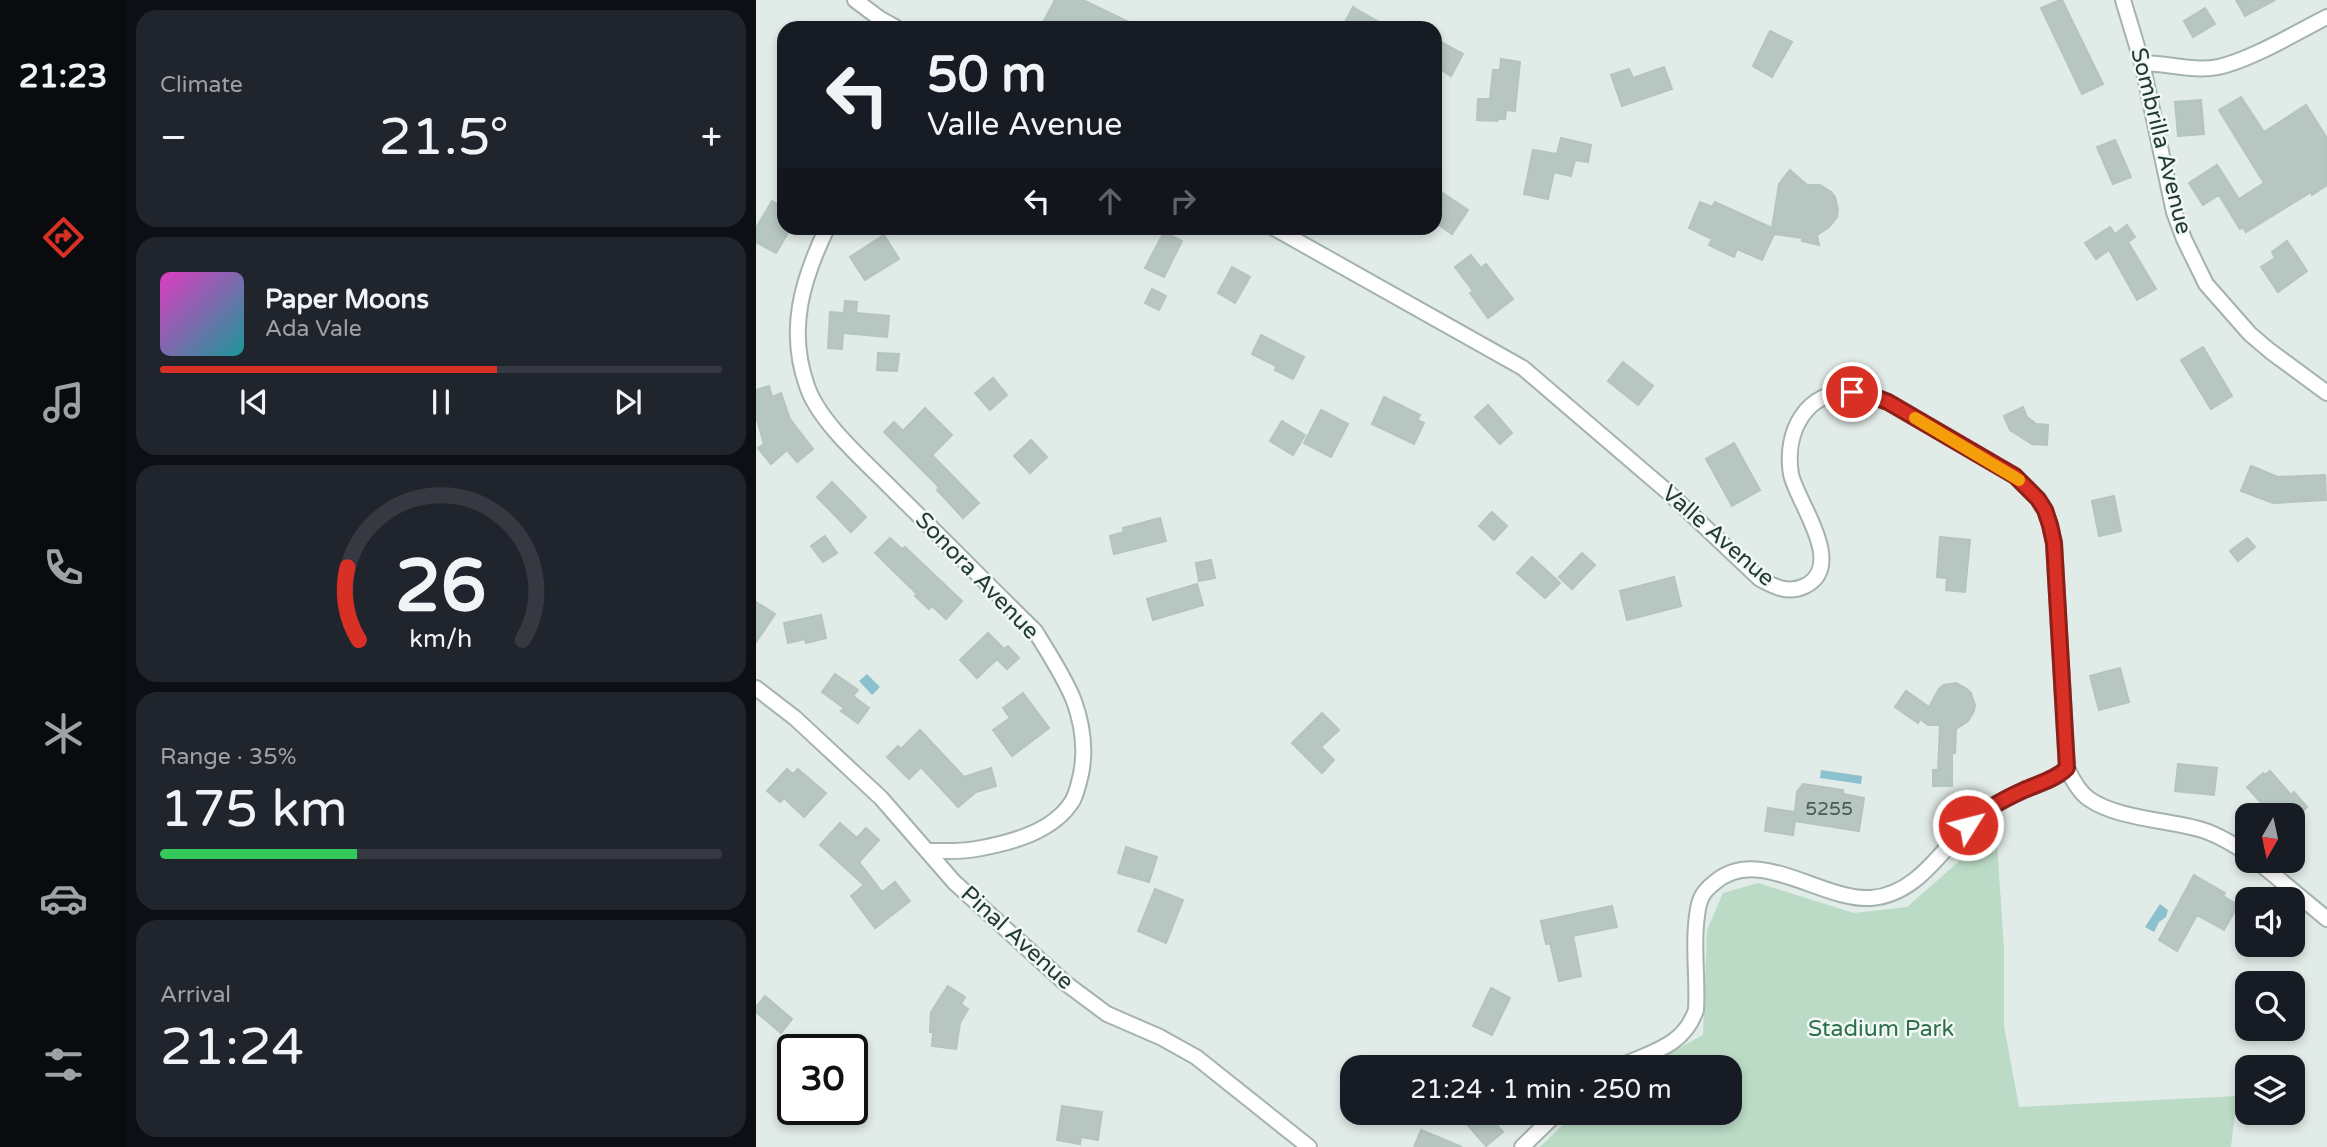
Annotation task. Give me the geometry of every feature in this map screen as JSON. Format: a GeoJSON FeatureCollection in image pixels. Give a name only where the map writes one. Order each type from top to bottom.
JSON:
{"type":"FeatureCollection","features":[{"type":"Feature","properties":{"kind":"street"},"geometry":{"type":"LineString","coordinates":[[855,0],[884,21]]}},
{"type":"Feature","properties":{"kind":"street","name":"Sombrilla Avenue"},"geometry":{"type":"LineString","coordinates":[[2123,0],[2142,63],[2174,212],[2206,284],[2232,315],[2270,352],[2327,393]]}},
{"type":"Feature","properties":{"kind":"street"},"geometry":{"type":"LineString","coordinates":[[2142,63],[2165,63],[2193,68],[2218,67],[2245,58],[2327,17]]}},
{"type":"Feature","properties":{"kind":"street","name":"Sonora Avenue"},"geometry":{"type":"LineString","coordinates":[[824,235],[800,295],[796,328],[807,389],[819,411],[856,452],[1035,631],[1073,699],[1084,741],[1084,756],[1073,800],[1053,822],[1031,834],[974,850],[928,851]]}},
{"type":"Feature","properties":{"kind":"street","name":"Valle Avenue"},"geometry":{"type":"LineString","coordinates":[[1286,235],[1523,368],[1669,493],[1760,579],[1778,589],[1800,588],[1811,583],[1820,564],[1818,537],[1791,475],[1790,454],[1797,423],[1806,408],[1816,401],[1841,392],[1862,393],[1888,402],[2015,476],[2038,499],[2050,525],[2054,543],[2067,768]]}},
{"type":"Feature","properties":{"kind":"street","name":"Pinal Avenue"},"geometry":{"type":"LineString","coordinates":[[756,688],[795,718],[881,798],[954,882],[1064,982],[1107,1014],[1160,1037],[1196,1058],[1309,1147]]}},
{"type":"Feature","properties":{"kind":"street"},"geometry":{"type":"LineString","coordinates":[[1646,1055],[1673,1043],[1692,1023],[1696,1010],[1695,929],[1702,894],[1722,876],[1744,868],[1765,870],[1849,897],[1873,898],[1894,892],[1913,882],[1933,865],[1979,814],[2062,774],[2067,768],[2086,797],[2098,804],[2202,830],[2235,847]]}},
{"type":"Feature","properties":{"kind":"street"},"geometry":{"type":"LineString","coordinates":[[2271,873],[2327,919]]}},
{"type":"Feature","properties":{"kind":"street"},"geometry":{"type":"LineString","coordinates":[[1522,1147],[1545,1125]]}},
{"type":"Feature","properties":{"kind":"green space","name":"Stadium Park"},"geometry":{"type":"Polygon","coordinates":[[[1996,829],[2004,948],[2004,1026],[2019,1107],[2235,1096],[2231,1147],[1540,1147],[1563,1125],[1742,1125],[1742,1055],[1666,1055],[1703,1035],[1707,930],[1723,893],[1758,883],[1854,913],[1907,907],[1996,829]]]}},
{"type":"Feature","properties":{"kind":"water"},"geometry":{"type":"Polygon","coordinates":[[[867,674],[880,687],[872,695],[859,681],[867,674]]]}},
{"type":"Feature","properties":{"kind":"water"},"geometry":{"type":"Polygon","coordinates":[[[1821,770],[1862,776],[1861,784],[1820,778],[1821,770]]]}},
{"type":"Feature","properties":{"kind":"water"},"geometry":{"type":"Polygon","coordinates":[[[2160,904],[2168,910],[2154,932],[2145,927],[2160,904]]]}},
{"type":"Feature","properties":{"kind":"building"},"geometry":{"type":"Polygon","coordinates":[[[1055,0],[1083,0],[1126,21],[1044,21],[1055,0]]]}},
{"type":"Feature","properties":{"kind":"building"},"geometry":{"type":"Polygon","coordinates":[[[2060,0],[2103,84],[2082,94],[2041,8],[2060,0]]]}},
{"type":"Feature","properties":{"kind":"building"},"geometry":{"type":"Polygon","coordinates":[[[2236,0],[2275,0],[2245,16],[2236,0]]]}},
{"type":"Feature","properties":{"kind":"building"},"geometry":{"type":"Polygon","coordinates":[[[1353,7],[1377,21],[1346,21],[1353,7]]]}},
{"type":"Feature","properties":{"kind":"building"},"geometry":{"type":"Polygon","coordinates":[[[2205,8],[2215,24],[2193,37],[2184,21],[2205,8]]]}},
{"type":"Feature","properties":{"kind":"building"},"geometry":{"type":"Polygon","coordinates":[[[1770,31],[1792,42],[1772,77],[1753,66],[1770,31]]]}},
{"type":"Feature","properties":{"kind":"building"},"geometry":{"type":"Polygon","coordinates":[[[1442,43],[1463,54],[1451,76],[1442,70],[1442,43]]]}},
{"type":"Feature","properties":{"kind":"building"},"geometry":{"type":"Polygon","coordinates":[[[1501,59],[1520,62],[1515,111],[1506,110],[1505,119],[1497,121],[1477,120],[1478,99],[1490,99],[1493,70],[1500,70],[1501,59]]]}},
{"type":"Feature","properties":{"kind":"building"},"geometry":{"type":"Polygon","coordinates":[[[1664,67],[1672,89],[1622,106],[1611,75],[1629,69],[1633,78],[1664,67]]]}},
{"type":"Feature","properties":{"kind":"building"},"geometry":{"type":"Polygon","coordinates":[[[2241,97],[2264,132],[2306,105],[2327,138],[2327,185],[2246,232],[2243,227],[2240,229],[2219,195],[2203,205],[2189,183],[2217,165],[2239,199],[2264,183],[2219,110],[2241,97]]]}},
{"type":"Feature","properties":{"kind":"building"},"geometry":{"type":"Polygon","coordinates":[[[2201,100],[2204,134],[2178,136],[2175,102],[2201,100]]]}},
{"type":"Feature","properties":{"kind":"building"},"geometry":{"type":"Polygon","coordinates":[[[1561,138],[1591,145],[1588,162],[1575,160],[1571,176],[1554,172],[1548,199],[1524,194],[1533,150],[1557,154],[1561,138]]]}},
{"type":"Feature","properties":{"kind":"building"},"geometry":{"type":"Polygon","coordinates":[[[2115,140],[2131,177],[2113,184],[2097,147],[2115,140]]]}},
{"type":"Feature","properties":{"kind":"building"},"geometry":{"type":"Polygon","coordinates":[[[1790,170],[1807,185],[1820,185],[1835,197],[1837,217],[1817,235],[1819,245],[1802,241],[1802,238],[1774,234],[1762,260],[1737,249],[1734,257],[1709,245],[1712,239],[1689,228],[1700,202],[1712,207],[1715,202],[1772,228],[1779,184],[1790,170]]]}},
{"type":"Feature","properties":{"kind":"building"},"geometry":{"type":"Polygon","coordinates":[[[1442,193],[1468,210],[1452,234],[1442,227],[1442,193]]]}},
{"type":"Feature","properties":{"kind":"building"},"geometry":{"type":"Polygon","coordinates":[[[772,201],[777,204],[777,235],[787,235],[776,253],[756,242],[756,228],[772,201]]]}},
{"type":"Feature","properties":{"kind":"building"},"geometry":{"type":"Polygon","coordinates":[[[2127,225],[2135,237],[2128,242],[2156,289],[2137,300],[2109,250],[2096,259],[2085,243],[2110,227],[2115,234],[2127,225]]]}},
{"type":"Feature","properties":{"kind":"building"},"geometry":{"type":"Polygon","coordinates":[[[884,235],[899,259],[865,280],[850,257],[884,235]]]}},
{"type":"Feature","properties":{"kind":"building"},"geometry":{"type":"Polygon","coordinates":[[[1162,235],[1170,235],[1182,241],[1164,277],[1145,268],[1162,235]]]}},
{"type":"Feature","properties":{"kind":"building"},"geometry":{"type":"Polygon","coordinates":[[[2287,241],[2307,271],[2278,292],[2261,267],[2275,258],[2272,252],[2287,241]]]}},
{"type":"Feature","properties":{"kind":"building"},"geometry":{"type":"Polygon","coordinates":[[[1471,255],[1481,268],[1486,264],[1513,299],[1488,318],[1455,267],[1471,255]]]}},
{"type":"Feature","properties":{"kind":"building"},"geometry":{"type":"Polygon","coordinates":[[[1232,267],[1250,277],[1235,303],[1218,293],[1232,267]]]}},
{"type":"Feature","properties":{"kind":"building"},"geometry":{"type":"Polygon","coordinates":[[[1152,289],[1166,296],[1159,310],[1145,303],[1152,289]]]}},
{"type":"Feature","properties":{"kind":"building"},"geometry":{"type":"Polygon","coordinates":[[[845,301],[857,302],[856,313],[889,316],[887,337],[843,333],[842,349],[828,348],[830,312],[844,313],[845,301]]]}},
{"type":"Feature","properties":{"kind":"building"},"geometry":{"type":"Polygon","coordinates":[[[1261,335],[1304,357],[1293,379],[1275,370],[1276,366],[1252,354],[1261,335]]]}},
{"type":"Feature","properties":{"kind":"building"},"geometry":{"type":"Polygon","coordinates":[[[2203,347],[2232,396],[2211,409],[2181,360],[2203,347]]]}},
{"type":"Feature","properties":{"kind":"building"},"geometry":{"type":"Polygon","coordinates":[[[878,353],[899,354],[897,371],[877,370],[878,353]]]}},
{"type":"Feature","properties":{"kind":"building"},"geometry":{"type":"Polygon","coordinates":[[[1623,362],[1653,386],[1638,405],[1608,381],[1623,362]]]}},
{"type":"Feature","properties":{"kind":"building"},"geometry":{"type":"Polygon","coordinates":[[[993,378],[1007,395],[990,410],[975,393],[993,378]]]}},
{"type":"Feature","properties":{"kind":"building"},"geometry":{"type":"Polygon","coordinates":[[[769,386],[772,397],[781,393],[790,419],[813,449],[797,462],[787,450],[771,464],[758,448],[764,444],[756,416],[756,390],[769,386]]]}},
{"type":"Feature","properties":{"kind":"building"},"geometry":{"type":"Polygon","coordinates":[[[1384,397],[1420,415],[1417,420],[1424,423],[1414,444],[1372,424],[1384,397]]]}},
{"type":"Feature","properties":{"kind":"building"},"geometry":{"type":"Polygon","coordinates":[[[1488,405],[1512,433],[1500,444],[1475,417],[1488,405]]]}},
{"type":"Feature","properties":{"kind":"building"},"geometry":{"type":"Polygon","coordinates":[[[2023,407],[2027,417],[2036,424],[2048,425],[2047,445],[2032,444],[2010,430],[2004,416],[2023,407]]]}},
{"type":"Feature","properties":{"kind":"building"},"geometry":{"type":"Polygon","coordinates":[[[925,408],[952,435],[932,455],[979,503],[963,518],[937,490],[939,488],[935,483],[884,432],[894,422],[903,431],[925,408]]]}},
{"type":"Feature","properties":{"kind":"building"},"geometry":{"type":"Polygon","coordinates":[[[1321,410],[1348,424],[1331,457],[1304,443],[1321,410]]]}},
{"type":"Feature","properties":{"kind":"building"},"geometry":{"type":"Polygon","coordinates":[[[1282,421],[1305,435],[1293,455],[1270,441],[1282,421]]]}},
{"type":"Feature","properties":{"kind":"building"},"geometry":{"type":"Polygon","coordinates":[[[1031,440],[1047,457],[1030,473],[1014,456],[1031,440]]]}},
{"type":"Feature","properties":{"kind":"building"},"geometry":{"type":"Polygon","coordinates":[[[1734,443],[1760,490],[1732,506],[1706,459],[1734,443]]]}},
{"type":"Feature","properties":{"kind":"building"},"geometry":{"type":"Polygon","coordinates":[[[2251,466],[2278,477],[2325,475],[2326,500],[2273,503],[2241,491],[2251,466]]]}},
{"type":"Feature","properties":{"kind":"building"},"geometry":{"type":"Polygon","coordinates":[[[832,482],[866,517],[851,532],[817,497],[832,482]]]}},
{"type":"Feature","properties":{"kind":"building"},"geometry":{"type":"Polygon","coordinates":[[[2114,496],[2121,531],[2099,536],[2092,501],[2114,496]]]}},
{"type":"Feature","properties":{"kind":"building"},"geometry":{"type":"Polygon","coordinates":[[[1492,512],[1507,526],[1494,540],[1479,526],[1492,512]]]}},
{"type":"Feature","properties":{"kind":"building"},"geometry":{"type":"Polygon","coordinates":[[[1160,518],[1166,541],[1114,554],[1110,536],[1124,532],[1123,528],[1160,518]]]}},
{"type":"Feature","properties":{"kind":"building"},"geometry":{"type":"Polygon","coordinates":[[[825,536],[837,553],[823,562],[811,546],[825,536]]]}},
{"type":"Feature","properties":{"kind":"building"},"geometry":{"type":"Polygon","coordinates":[[[1940,537],[1970,540],[1965,592],[1946,590],[1947,578],[1937,577],[1940,537]]]}},
{"type":"Feature","properties":{"kind":"building"},"geometry":{"type":"Polygon","coordinates":[[[890,538],[902,549],[905,547],[962,601],[946,619],[915,596],[917,594],[875,553],[890,538]]]}},
{"type":"Feature","properties":{"kind":"building"},"geometry":{"type":"Polygon","coordinates":[[[2247,538],[2255,547],[2238,561],[2230,551],[2247,538]]]}},
{"type":"Feature","properties":{"kind":"building"},"geometry":{"type":"Polygon","coordinates":[[[1582,553],[1595,565],[1572,589],[1559,577],[1582,553]]]}},
{"type":"Feature","properties":{"kind":"building"},"geometry":{"type":"Polygon","coordinates":[[[1532,557],[1560,583],[1545,598],[1517,573],[1532,557]]]}},
{"type":"Feature","properties":{"kind":"building"},"geometry":{"type":"Polygon","coordinates":[[[1211,560],[1215,578],[1199,581],[1196,563],[1211,560]]]}},
{"type":"Feature","properties":{"kind":"building"},"geometry":{"type":"Polygon","coordinates":[[[1674,577],[1681,606],[1627,620],[1620,591],[1674,577]]]}},
{"type":"Feature","properties":{"kind":"building"},"geometry":{"type":"Polygon","coordinates":[[[1197,584],[1203,605],[1153,620],[1147,599],[1197,584]]]}},
{"type":"Feature","properties":{"kind":"building"},"geometry":{"type":"Polygon","coordinates":[[[756,602],[775,614],[756,642],[756,602]]]}},
{"type":"Feature","properties":{"kind":"building"},"geometry":{"type":"Polygon","coordinates":[[[821,615],[826,638],[806,643],[805,639],[788,643],[784,623],[821,615]]]}},
{"type":"Feature","properties":{"kind":"building"},"geometry":{"type":"Polygon","coordinates":[[[988,633],[1004,649],[1008,646],[1019,658],[1007,669],[997,659],[977,678],[960,660],[988,633]]]}},
{"type":"Feature","properties":{"kind":"building"},"geometry":{"type":"Polygon","coordinates":[[[2120,668],[2129,702],[2099,710],[2090,676],[2120,668]]]}},
{"type":"Feature","properties":{"kind":"building"},"geometry":{"type":"Polygon","coordinates":[[[835,674],[858,690],[853,696],[869,708],[858,723],[841,711],[844,708],[822,692],[835,674]]]}},
{"type":"Feature","properties":{"kind":"building"},"geometry":{"type":"Polygon","coordinates":[[[1956,683],[1971,693],[1974,711],[1968,721],[1956,729],[1955,753],[1952,753],[1952,786],[1933,786],[1933,770],[1938,770],[1940,725],[1928,725],[1920,719],[1918,723],[1895,707],[1906,691],[1929,707],[1939,689],[1944,685],[1956,683]]]}},
{"type":"Feature","properties":{"kind":"building"},"geometry":{"type":"Polygon","coordinates":[[[1023,693],[1049,728],[1012,756],[993,730],[1010,718],[1003,708],[1023,693]]]}},
{"type":"Feature","properties":{"kind":"building"},"geometry":{"type":"Polygon","coordinates":[[[1322,713],[1339,730],[1321,747],[1334,760],[1322,773],[1292,743],[1322,713]]]}},
{"type":"Feature","properties":{"kind":"building"},"geometry":{"type":"Polygon","coordinates":[[[920,730],[964,777],[991,768],[996,786],[976,792],[958,807],[921,767],[909,779],[887,757],[898,746],[901,749],[920,730]]]}},
{"type":"Feature","properties":{"kind":"building"},"geometry":{"type":"Polygon","coordinates":[[[2178,764],[2217,768],[2214,795],[2175,791],[2178,764]]]}},
{"type":"Feature","properties":{"kind":"building"},"geometry":{"type":"Polygon","coordinates":[[[787,769],[793,774],[798,769],[826,793],[804,817],[784,798],[780,802],[767,791],[787,769]]]}},
{"type":"Feature","properties":{"kind":"building"},"geometry":{"type":"Polygon","coordinates":[[[2270,771],[2291,795],[2294,792],[2304,803],[2261,803],[2247,787],[2263,773],[2265,775],[2270,771]]]}},
{"type":"Feature","properties":{"kind":"building"},"geometry":{"type":"Polygon","coordinates":[[[1803,784],[1843,790],[1843,794],[1864,798],[1859,831],[1795,821],[1793,835],[1765,831],[1768,808],[1795,812],[1797,792],[1803,784]]]}},
{"type":"Feature","properties":{"kind":"building"},"geometry":{"type":"Polygon","coordinates":[[[840,823],[857,838],[866,828],[879,840],[859,862],[882,892],[895,882],[910,901],[875,928],[851,896],[864,885],[820,845],[840,823]]]}},
{"type":"Feature","properties":{"kind":"building"},"geometry":{"type":"Polygon","coordinates":[[[1126,847],[1157,857],[1149,882],[1118,873],[1126,847]]]}},
{"type":"Feature","properties":{"kind":"building"},"geometry":{"type":"Polygon","coordinates":[[[2194,875],[2225,893],[2223,896],[2235,903],[2235,910],[2224,930],[2197,915],[2177,951],[2159,940],[2194,875]]]}},
{"type":"Feature","properties":{"kind":"building"},"geometry":{"type":"Polygon","coordinates":[[[1155,889],[1183,900],[1166,943],[1138,931],[1155,889]]]}},
{"type":"Feature","properties":{"kind":"building"},"geometry":{"type":"Polygon","coordinates":[[[1612,906],[1617,927],[1573,936],[1581,976],[1559,981],[1550,943],[1546,944],[1541,921],[1612,906]]]}},
{"type":"Feature","properties":{"kind":"building"},"geometry":{"type":"Polygon","coordinates":[[[948,986],[965,997],[961,1004],[968,1009],[960,1023],[956,1049],[932,1046],[933,1032],[930,1032],[931,1012],[948,986]]]}},
{"type":"Feature","properties":{"kind":"building"},"geometry":{"type":"Polygon","coordinates":[[[1491,988],[1510,998],[1492,1035],[1473,1026],[1491,988]]]}},
{"type":"Feature","properties":{"kind":"building"},"geometry":{"type":"Polygon","coordinates":[[[765,996],[792,1019],[781,1033],[756,1012],[756,1007],[765,996]]]}},
{"type":"Feature","properties":{"kind":"building"},"geometry":{"type":"Polygon","coordinates":[[[1062,1106],[1102,1112],[1098,1140],[1081,1137],[1080,1144],[1057,1140],[1062,1106]]]}},
{"type":"Feature","properties":{"kind":"building"},"geometry":{"type":"Polygon","coordinates":[[[1468,1125],[1497,1125],[1503,1132],[1486,1146],[1468,1125]]]}},
{"type":"Feature","properties":{"kind":"building"},"geometry":{"type":"Polygon","coordinates":[[[1421,1130],[1462,1147],[1414,1147],[1421,1130]]]}},
{"type":"Feature","properties":{"kind":"slow traffic"},"geometry":{"type":"LineString","coordinates":[[1915,418],[2019,480]]}},
{"type":"Feature","properties":{"kind":"route"},"geometry":{"type":"LineString","coordinates":[[1852,392],[1888,402],[2015,476],[2038,499],[2050,525],[2054,543],[2067,768],[2062,774],[1979,814],[1968,825]]}}]}
